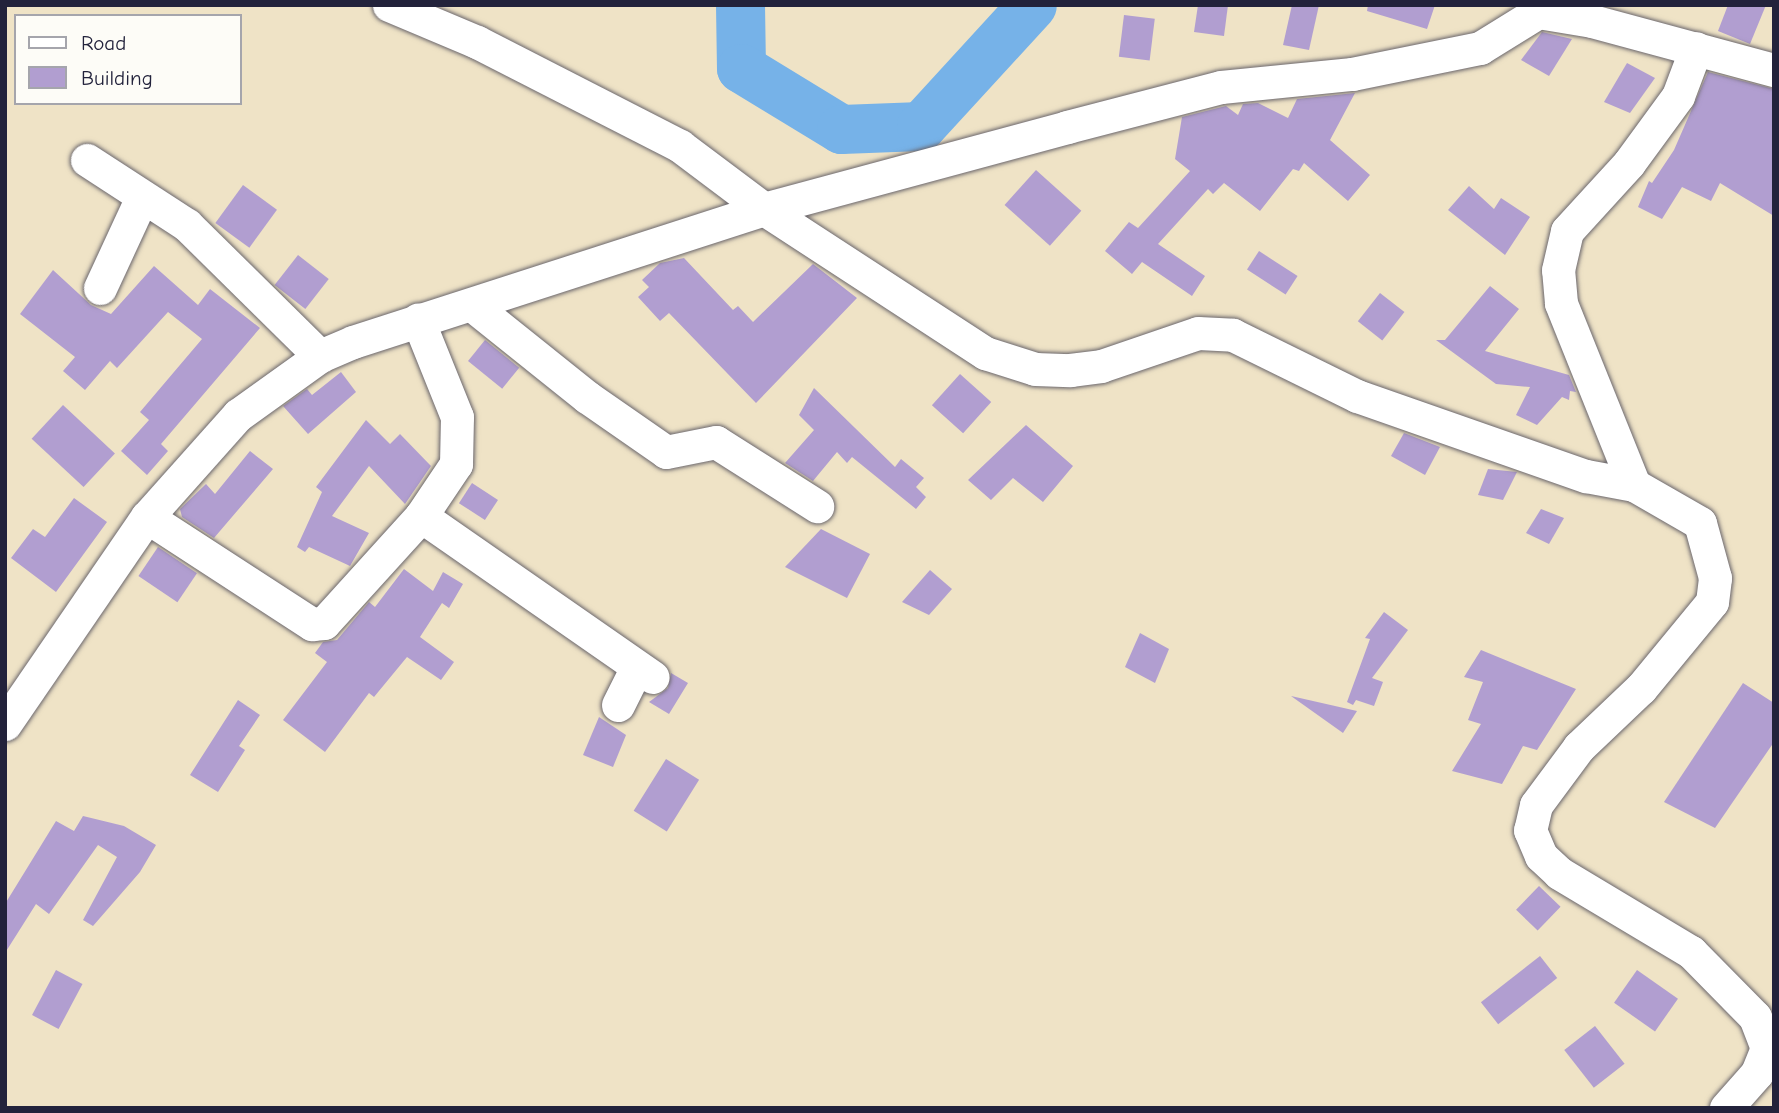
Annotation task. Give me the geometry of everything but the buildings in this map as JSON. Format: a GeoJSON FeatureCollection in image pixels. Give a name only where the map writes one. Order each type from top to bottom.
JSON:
{"type":"FeatureCollection","features":[{"type":"Feature","properties":{"kind":"street"},"geometry":{"type":"LineString","coordinates":[[389,5],[477,42],[680,146],[764,209],[985,354],[1035,369],[1070,370],[1101,366],[1198,333],[1233,335],[1357,396],[1586,476],[1634,485],[1700,523],[1715,578],[1712,602],[1642,688],[1579,747],[1536,805],[1530,831],[1541,856],[1559,873],[1691,952],[1755,1017],[1767,1048],[1757,1073],[1726,1108]]}},
{"type":"Feature","properties":{"kind":"street"},"geometry":{"type":"LineString","coordinates":[[5,724],[148,517],[238,415],[320,356],[418,320],[472,305],[764,209],[1221,87],[1352,74],[1480,48],[1538,12],[1696,48],[1774,70]]}},
{"type":"Feature","properties":{"kind":"street"},"geometry":{"type":"LineString","coordinates":[[1634,485],[1561,303],[1558,270],[1567,231],[1629,163],[1678,96],[1696,48]]}},
{"type":"Feature","properties":{"kind":"street"},"geometry":{"type":"LineString","coordinates":[[87,160],[198,234],[320,356]]}},
{"type":"Feature","properties":{"kind":"street"},"geometry":{"type":"LineString","coordinates":[[100,288],[142,197]]}},
{"type":"Feature","properties":{"kind":"street"},"geometry":{"type":"LineString","coordinates":[[472,305],[587,397],[666,452],[716,442],[817,506]]}},
{"type":"Feature","properties":{"kind":"street"},"geometry":{"type":"LineString","coordinates":[[148,517],[312,624],[324,623],[343,607],[421,516],[456,464],[457,417],[418,320]]}},
{"type":"Feature","properties":{"kind":"street"},"geometry":{"type":"LineString","coordinates":[[421,516],[645,672],[618,705]]}},
{"type":"Feature","properties":{"kind":"waterway"},"geometry":{"type":"LineString","coordinates":[[740,5],[741,68],[841,129],[921,126],[1032,5]]}}]}
